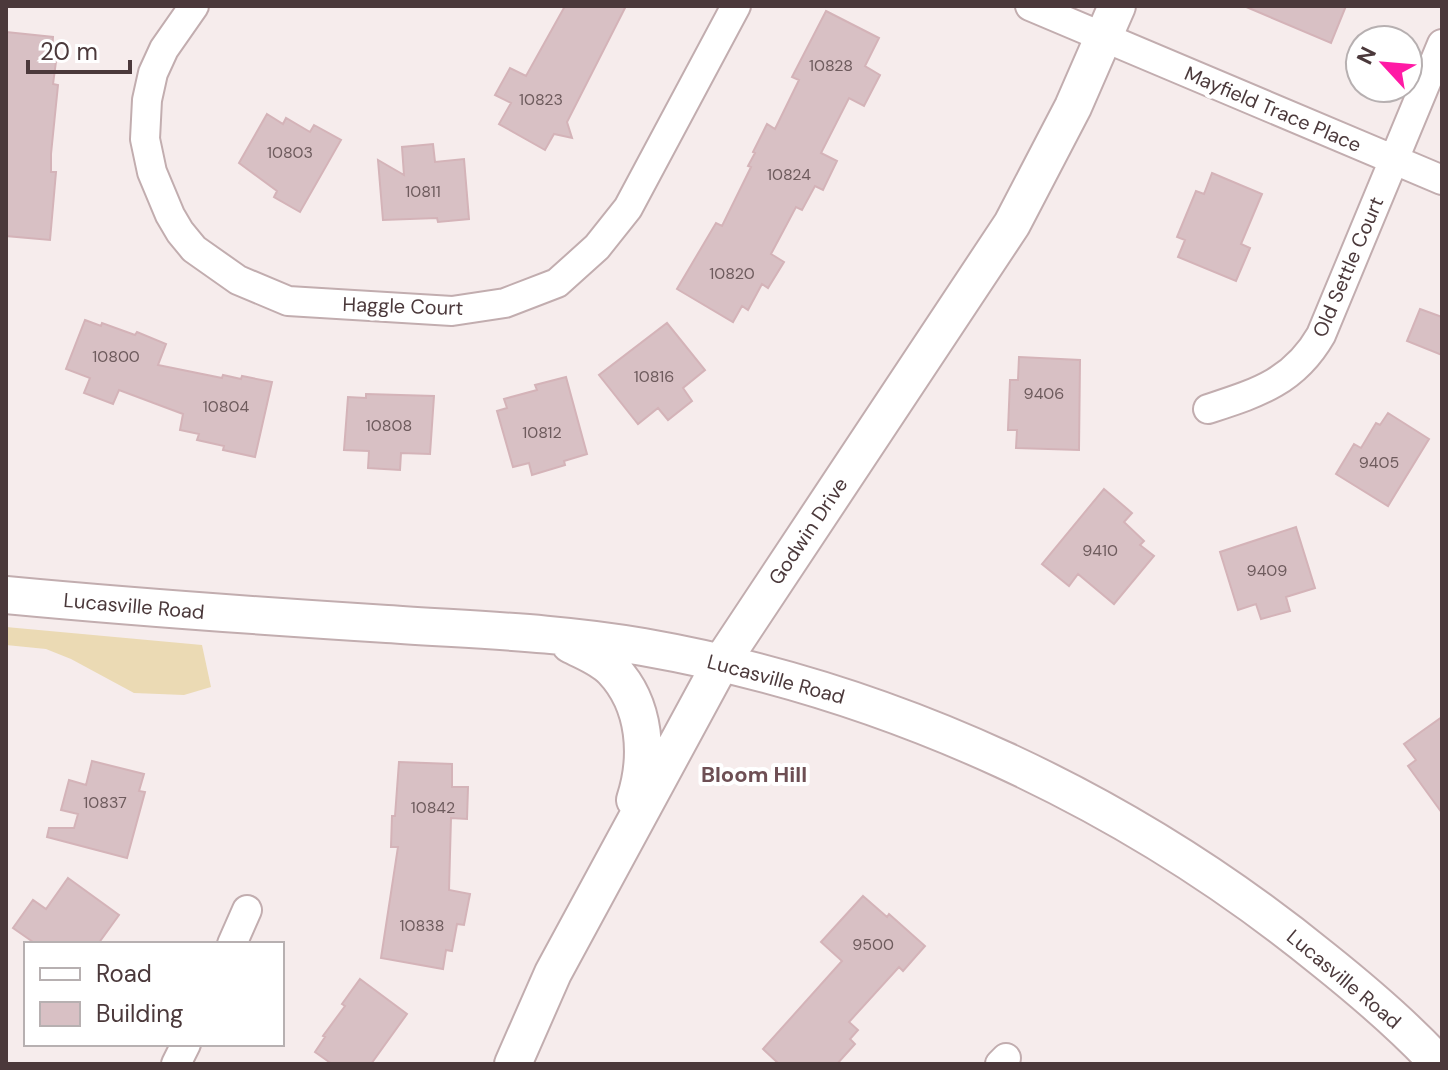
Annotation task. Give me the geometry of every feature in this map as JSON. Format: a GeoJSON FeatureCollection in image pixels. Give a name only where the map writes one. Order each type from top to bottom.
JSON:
{"type":"FeatureCollection","features":[{"type":"Feature","properties":{"kind":"street","name":"Haggle Court"},"geometry":{"type":"LineString","coordinates":[[194,6],[164,49],[153,73],[147,100],[145,139],[152,172],[170,215],[194,249],[238,280],[288,301],[452,311],[505,303],[557,283],[597,247],[628,208],[736,6]]}},
{"type":"Feature","properties":{"kind":"street","name":"Mayfield Trace Place"},"geometry":{"type":"LineString","coordinates":[[1030,6],[1110,22],[1394,160],[1442,180]]}},
{"type":"Feature","properties":{"kind":"street","name":"Godwin Drive"},"geometry":{"type":"LineString","coordinates":[[513,1064],[553,973],[721,663],[1012,224],[1073,107],[1110,22]]}},
{"type":"Feature","properties":{"kind":"street","name":"Old Settle Court"},"geometry":{"type":"LineString","coordinates":[[1208,409],[1275,384],[1299,366],[1311,351],[1321,335],[1442,44]]}},
{"type":"Feature","properties":{"kind":"street","name":"Lucasville Road"},"geometry":{"type":"LineString","coordinates":[[6,595],[555,636],[640,647],[767,673],[873,706],[977,747],[1077,795],[1171,849],[1279,924],[1366,994],[1439,1064]]}},
{"type":"Feature","properties":{"kind":"street"},"geometry":{"type":"LineString","coordinates":[[555,636],[612,668],[627,690],[640,720],[643,770],[620,850]]}},
{"type":"Feature","properties":{"kind":"street"},"geometry":{"type":"LineString","coordinates":[[233,942],[247,910]]}},
{"type":"Feature","properties":{"kind":"street"},"geometry":{"type":"LineString","coordinates":[[176,1064],[185,1046]]}},
{"type":"Feature","properties":{"kind":"shaded area"},"geometry":{"type":"Polygon","coordinates":[[[6,627],[202,645],[211,687],[184,695],[134,693],[46,649],[6,645],[6,627]]]}},
{"type":"Feature","properties":{"kind":"building"},"geometry":{"type":"Polygon","coordinates":[[[565,6],[626,6],[567,122],[572,138],[554,134],[545,150],[499,124],[511,103],[495,95],[510,68],[526,76],[565,6]]]}},
{"type":"Feature","properties":{"kind":"building"},"geometry":{"type":"Polygon","coordinates":[[[1244,6],[1346,6],[1331,43],[1244,6]]]}},
{"type":"Feature","properties":{"kind":"building"},"geometry":{"type":"Polygon","coordinates":[[[826,11],[879,38],[865,66],[880,75],[864,106],[849,98],[821,153],[837,161],[823,190],[815,186],[802,210],[796,207],[771,254],[784,262],[768,288],[762,284],[748,310],[742,306],[733,322],[677,289],[716,223],[722,226],[751,167],[748,166],[753,152],[767,124],[775,129],[799,80],[792,77],[826,11]]]}},
{"type":"Feature","properties":{"kind":"building"},"geometry":{"type":"Polygon","coordinates":[[[6,32],[53,37],[52,54],[57,54],[53,84],[58,85],[51,154],[51,172],[56,172],[50,240],[6,236],[6,32]]]}},
{"type":"Feature","properties":{"kind":"building"},"geometry":{"type":"Polygon","coordinates":[[[267,114],[283,124],[286,118],[310,132],[314,125],[341,140],[300,212],[274,197],[277,191],[239,163],[267,114]]]}},
{"type":"Feature","properties":{"kind":"building"},"geometry":{"type":"Polygon","coordinates":[[[433,144],[435,162],[464,159],[469,219],[438,222],[437,218],[383,220],[378,160],[404,175],[402,147],[433,144]]]}},
{"type":"Feature","properties":{"kind":"building"},"geometry":{"type":"Polygon","coordinates":[[[1212,173],[1262,194],[1241,244],[1250,248],[1236,281],[1178,257],[1185,240],[1177,237],[1196,191],[1204,194],[1212,173]]]}},
{"type":"Feature","properties":{"kind":"building"},"geometry":{"type":"Polygon","coordinates":[[[1420,309],[1442,317],[1442,355],[1407,341],[1420,309]]]}},
{"type":"Feature","properties":{"kind":"building"},"geometry":{"type":"Polygon","coordinates":[[[85,320],[135,335],[137,332],[166,344],[158,365],[222,378],[223,375],[241,379],[242,376],[272,382],[255,457],[197,440],[199,434],[180,430],[183,414],[119,390],[113,404],[84,393],[90,378],[66,369],[85,320]]]}},
{"type":"Feature","properties":{"kind":"building"},"geometry":{"type":"Polygon","coordinates":[[[667,323],[705,370],[683,388],[692,401],[668,420],[658,408],[638,424],[599,375],[667,323]]]}},
{"type":"Feature","properties":{"kind":"building"},"geometry":{"type":"Polygon","coordinates":[[[1019,357],[1080,360],[1079,450],[1016,448],[1017,430],[1008,430],[1010,380],[1018,380],[1019,357]]]}},
{"type":"Feature","properties":{"kind":"building"},"geometry":{"type":"Polygon","coordinates":[[[566,377],[587,454],[564,461],[565,465],[532,475],[529,463],[513,467],[497,411],[507,408],[504,399],[537,390],[535,385],[566,377]]]}},
{"type":"Feature","properties":{"kind":"building"},"geometry":{"type":"Polygon","coordinates":[[[366,394],[434,396],[430,454],[401,453],[400,470],[368,468],[369,451],[344,450],[348,397],[366,398],[366,394]]]}},
{"type":"Feature","properties":{"kind":"building"},"geometry":{"type":"Polygon","coordinates":[[[1388,413],[1429,439],[1388,506],[1336,474],[1354,444],[1361,448],[1376,423],[1380,425],[1388,413]]]}},
{"type":"Feature","properties":{"kind":"building"},"geometry":{"type":"Polygon","coordinates":[[[1104,489],[1132,513],[1124,522],[1144,541],[1140,545],[1154,556],[1114,604],[1078,574],[1069,586],[1042,564],[1104,489]]]}},
{"type":"Feature","properties":{"kind":"building"},"geometry":{"type":"Polygon","coordinates":[[[1296,527],[1315,588],[1286,597],[1290,611],[1261,619],[1256,604],[1238,610],[1220,552],[1296,527]]]}},
{"type":"Feature","properties":{"kind":"building"},"geometry":{"type":"Polygon","coordinates":[[[1442,717],[1442,813],[1408,766],[1416,760],[1404,744],[1442,717]]]}},
{"type":"Feature","properties":{"kind":"building"},"geometry":{"type":"Polygon","coordinates":[[[92,761],[144,774],[139,791],[145,792],[127,858],[47,837],[49,828],[74,828],[78,814],[61,810],[69,780],[86,785],[92,761]]]}},
{"type":"Feature","properties":{"kind":"building"},"geometry":{"type":"Polygon","coordinates":[[[399,762],[452,764],[452,787],[468,787],[467,819],[451,818],[449,890],[470,894],[464,925],[457,924],[452,951],[446,950],[443,969],[381,958],[398,847],[391,847],[399,762]]]}},
{"type":"Feature","properties":{"kind":"building"},"geometry":{"type":"Polygon","coordinates":[[[68,878],[119,915],[99,942],[33,942],[13,928],[33,900],[46,909],[68,878]]]}},
{"type":"Feature","properties":{"kind":"building"},"geometry":{"type":"Polygon","coordinates":[[[863,896],[925,946],[903,971],[899,967],[849,1022],[858,1030],[850,1039],[855,1044],[837,1064],[779,1064],[763,1049],[842,961],[821,942],[863,896]]]}},
{"type":"Feature","properties":{"kind":"building"},"geometry":{"type":"Polygon","coordinates":[[[360,979],[407,1014],[371,1064],[332,1064],[315,1052],[360,979]]]}},
{"type":"Feature","properties":{"kind":"district","name":"Bloom Hill"},"geometry":{"type":"Point","coordinates":[754,774]}}]}
